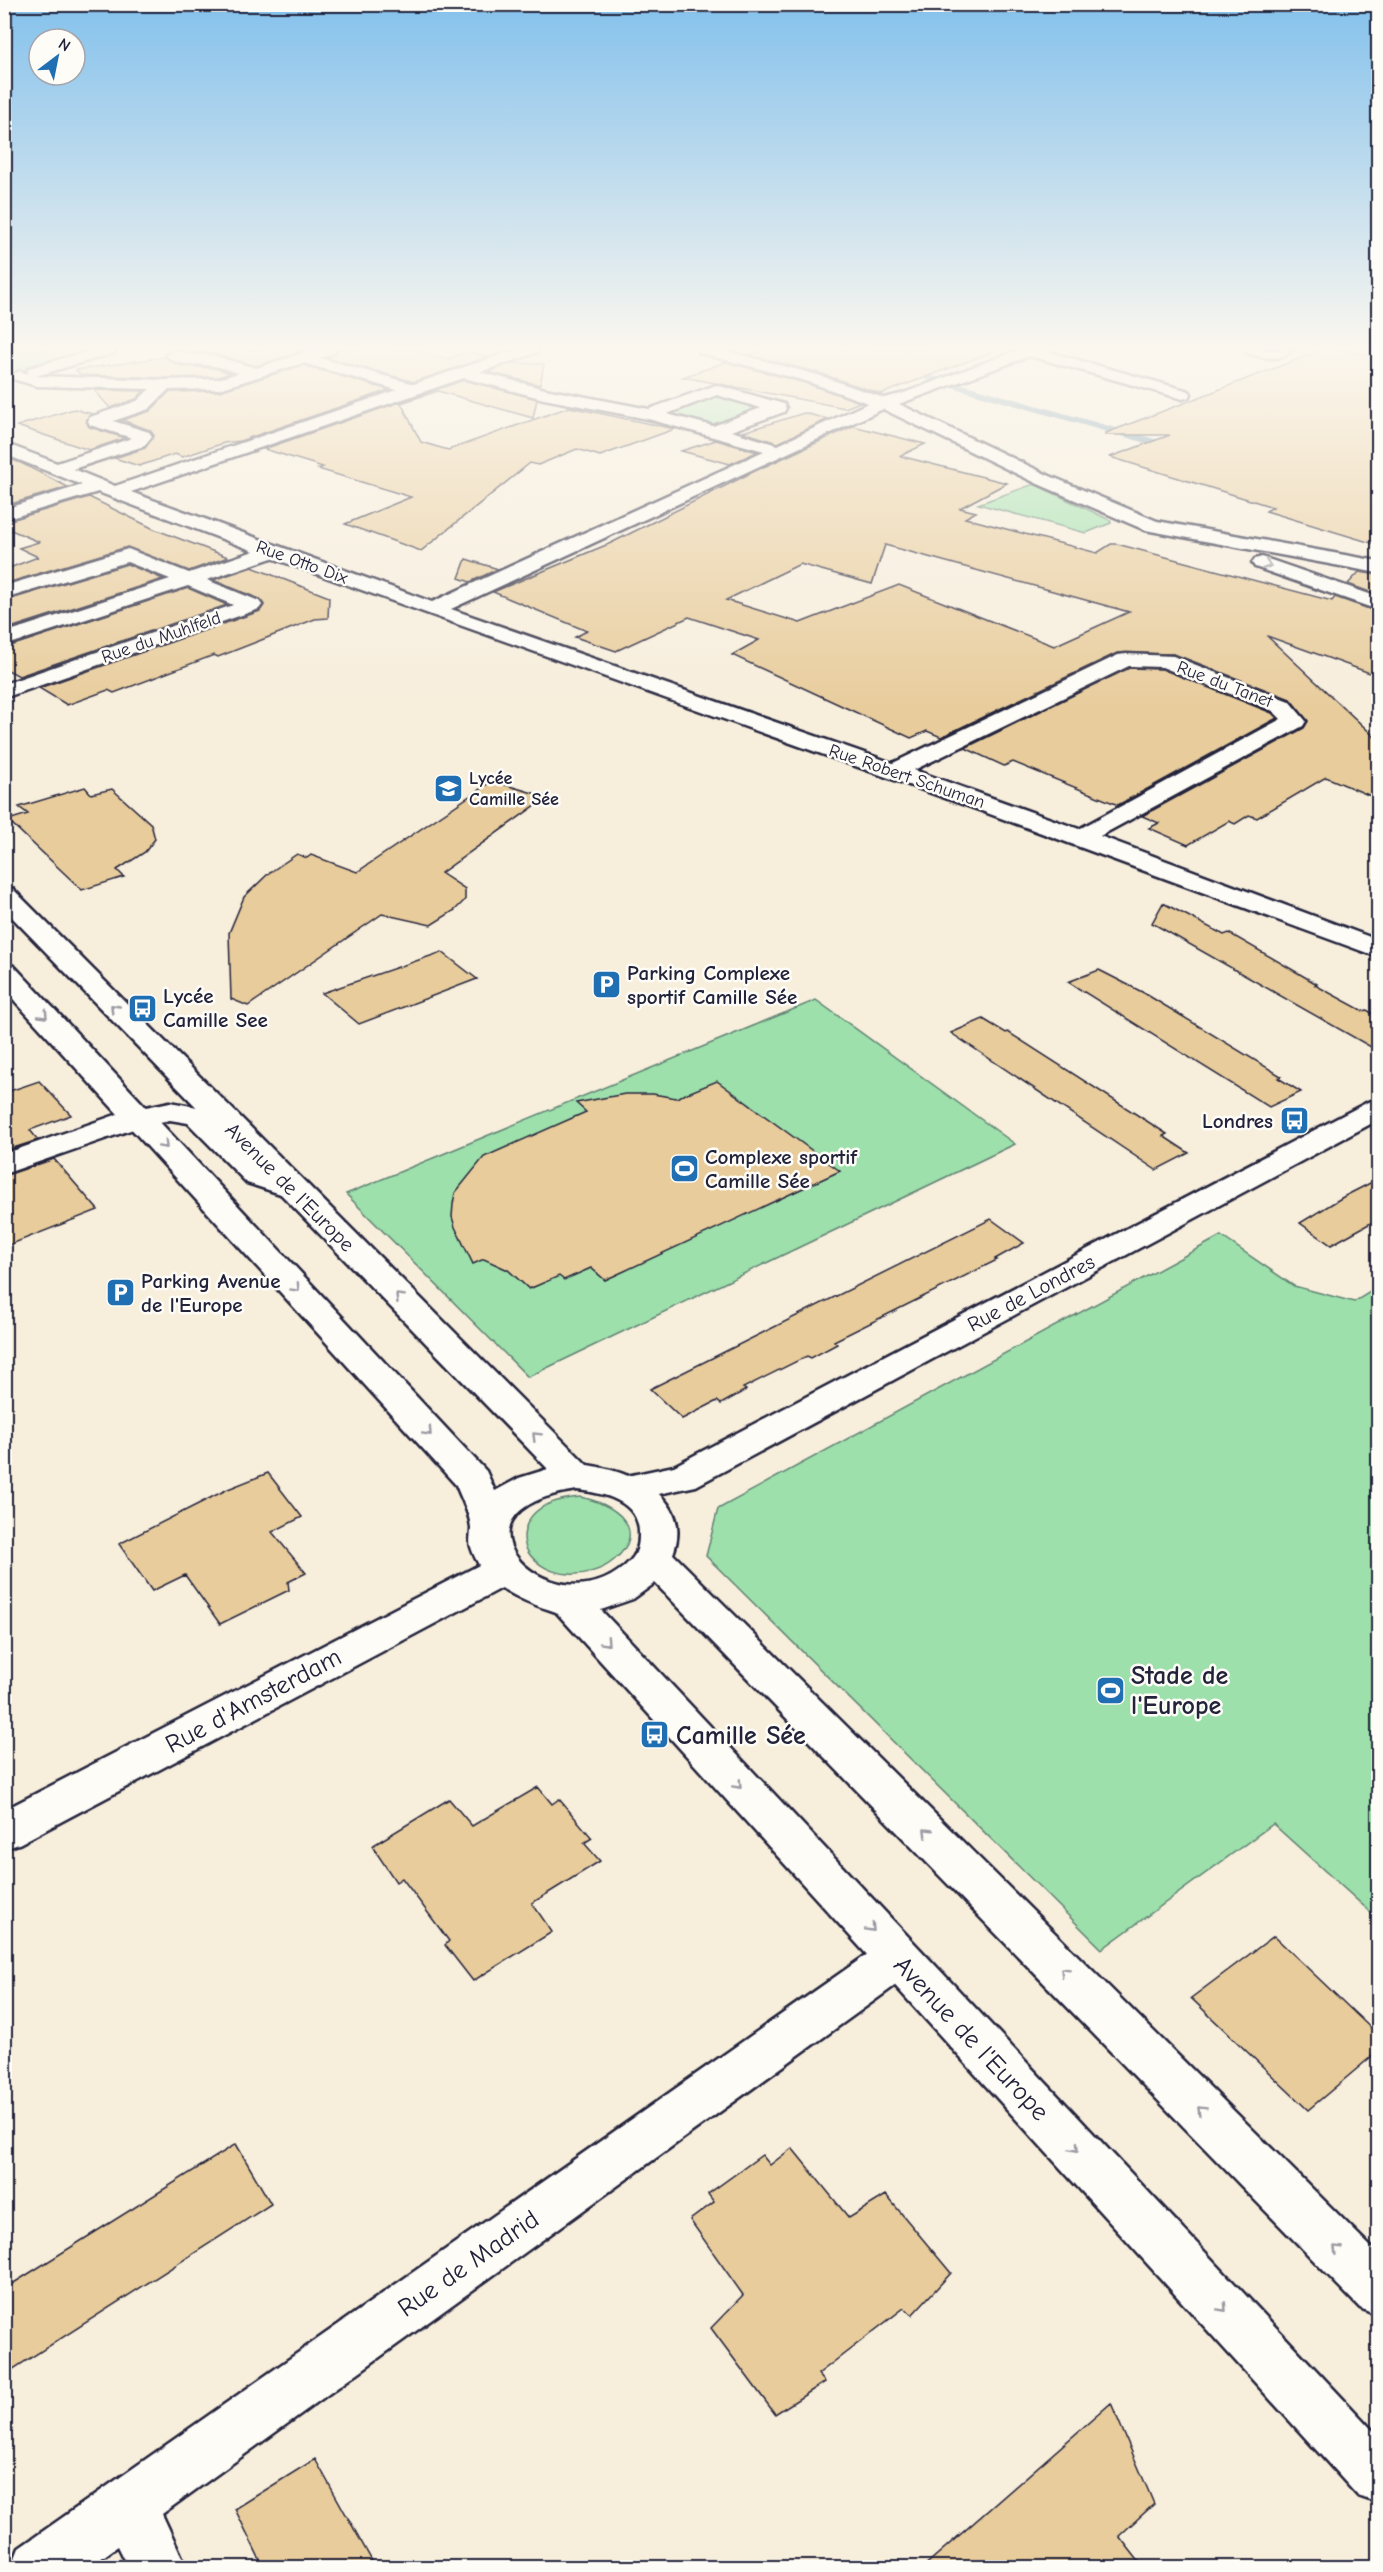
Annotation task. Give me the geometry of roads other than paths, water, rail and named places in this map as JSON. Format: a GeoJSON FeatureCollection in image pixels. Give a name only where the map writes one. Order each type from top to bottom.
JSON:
{"type":"FeatureCollection","features":[{"type":"Feature","properties":{"kind":"street","name":"Rue Otto Dix"},"geometry":{"type":"LineString","coordinates":[[60,470],[432,610]]}},
{"type":"Feature","properties":{"kind":"street"},"geometry":{"type":"LineString","coordinates":[[4,515],[106,489],[165,470]]}},
{"type":"Feature","properties":{"kind":"street"},"geometry":{"type":"LineString","coordinates":[[432,610],[740,470]]}},
{"type":"Feature","properties":{"kind":"street"},"geometry":{"type":"LineString","coordinates":[[1023,470],[1152,525],[1378,604]]}},
{"type":"Feature","properties":{"kind":"street"},"geometry":{"type":"LineString","coordinates":[[1152,525],[1378,567]]}},
{"type":"Feature","properties":{"kind":"street"},"geometry":{"type":"LineString","coordinates":[[4,640],[273,552]]}},
{"type":"Feature","properties":{"kind":"street","name":"Rue du Muhlfeld"},"geometry":{"type":"LineString","coordinates":[[4,593],[128,555],[252,605],[4,692]]}},
{"type":"Feature","properties":{"kind":"street"},"geometry":{"type":"LineString","coordinates":[[1300,576],[1307,568],[1328,558]]}},
{"type":"Feature","properties":{"kind":"street","name":"Rue Robert Schuman"},"geometry":{"type":"LineString","coordinates":[[432,610],[1082,838],[1378,949]]}},
{"type":"Feature","properties":{"kind":"street","name":"Rue du Tanet"},"geometry":{"type":"LineString","coordinates":[[896,772],[908,764],[1126,660],[1165,661],[1281,706],[1295,721],[1094,829],[1082,838]]}},
{"type":"Feature","properties":{"kind":"street","name":"Avenue de l'Europe"},"geometry":{"type":"LineString","coordinates":[[4,894],[577,1477]]}},
{"type":"Feature","properties":{"kind":"street"},"geometry":{"type":"LineString","coordinates":[[4,972],[473,1480],[489,1526],[490,1549],[503,1570],[525,1587],[558,1598],[588,1598],[623,1587],[644,1572],[657,1550],[659,1525],[648,1504],[626,1488],[597,1479],[577,1477],[552,1480],[508,1500],[489,1526]]}},
{"type":"Feature","properties":{"kind":"street","name":"Rue de Londres"},"geometry":{"type":"LineString","coordinates":[[626,1488],[683,1477],[1378,1108]]}},
{"type":"Feature","properties":{"kind":"street"},"geometry":{"type":"LineString","coordinates":[[4,1165],[138,1117],[170,1111],[197,1115],[258,1176],[293,1190]]}},
{"type":"Feature","properties":{"kind":"street","name":"Rue de Londres"},"geometry":{"type":"LineString","coordinates":[[653,1514],[683,1477]]}},
{"type":"Feature","properties":{"kind":"street"},"geometry":{"type":"LineString","coordinates":[[654,1558],[1378,2290]]}},
{"type":"Feature","properties":{"kind":"street","name":"Rue d'Amsterdam"},"geometry":{"type":"LineString","coordinates":[[4,1831],[503,1570]]}},
{"type":"Feature","properties":{"kind":"street","name":"Avenue de l'Europe"},"geometry":{"type":"LineString","coordinates":[[567,1599],[1378,2476]]}},
{"type":"Feature","properties":{"kind":"street","name":"Rue de Madrid"},"geometry":{"type":"LineString","coordinates":[[39,2568],[898,1958]]}},
{"type":"Feature","properties":{"kind":"street"},"geometry":{"type":"LineString","coordinates":[[127,2505],[159,2568]]}},
{"type":"Feature","properties":{"kind":"place","name":"Lycée Camille Sée"},"geometry":{"type":"Point","coordinates":[448,788]}},
{"type":"Feature","properties":{"kind":"place","name":"Parking Complexe sportif Camille Sée"},"geometry":{"type":"Point","coordinates":[606,985]}},
{"type":"Feature","properties":{"kind":"place","name":"Lycée Camille See"},"geometry":{"type":"Point","coordinates":[142,1008]}},
{"type":"Feature","properties":{"kind":"place","name":"Londres"},"geometry":{"type":"Point","coordinates":[1294,1121]}},
{"type":"Feature","properties":{"kind":"place","name":"Complexe sportif Camille Sée"},"geometry":{"type":"Point","coordinates":[684,1169]}},
{"type":"Feature","properties":{"kind":"place","name":"Parking Avenue de l'Europe"},"geometry":{"type":"Point","coordinates":[120,1293]}},
{"type":"Feature","properties":{"kind":"place","name":"Stade de l'Europe"},"geometry":{"type":"Point","coordinates":[1110,1690]}},
{"type":"Feature","properties":{"kind":"place","name":"Camille Sée"},"geometry":{"type":"Point","coordinates":[655,1735]}}]}
